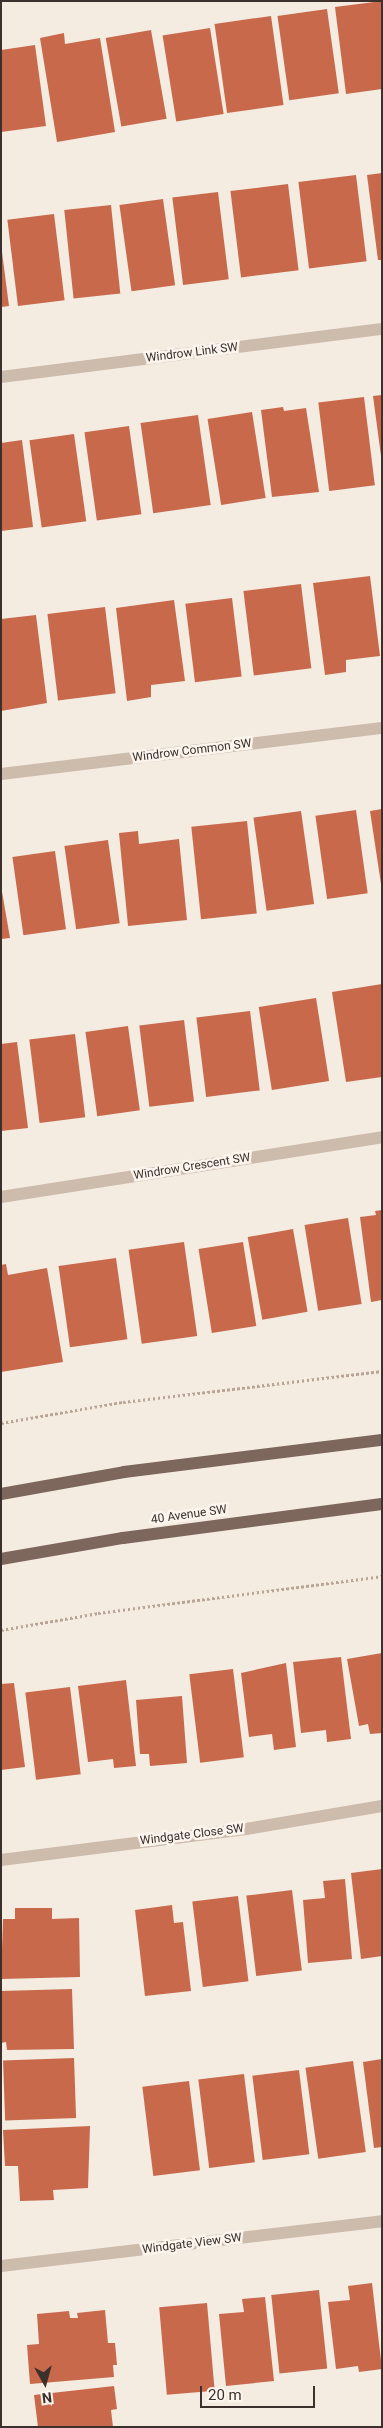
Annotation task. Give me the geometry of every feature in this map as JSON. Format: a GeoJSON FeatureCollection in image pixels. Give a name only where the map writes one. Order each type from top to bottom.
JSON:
{"type":"FeatureCollection","features":[{"type":"Feature","properties":{"kind":"main road"},"geometry":{"type":"LineString","coordinates":[[1,1494],[124,1472],[382,1440]]}},
{"type":"Feature","properties":{"kind":"main road","name":"40 Avenue SW"},"geometry":{"type":"LineString","coordinates":[[1,1559],[123,1538],[382,1504]]}},
{"type":"Feature","properties":{"kind":"street","name":"Windrow Link SW"},"geometry":{"type":"LineString","coordinates":[[1,377],[382,329]]}},
{"type":"Feature","properties":{"kind":"street","name":"Windrow Common SW"},"geometry":{"type":"LineString","coordinates":[[1,774],[382,728]]}},
{"type":"Feature","properties":{"kind":"street","name":"Windrow Crescent SW"},"geometry":{"type":"LineString","coordinates":[[1,1197],[382,1137]]}},
{"type":"Feature","properties":{"kind":"street","name":"Windgate Close SW"},"geometry":{"type":"LineString","coordinates":[[1,1860],[246,1829],[382,1806]]}},
{"type":"Feature","properties":{"kind":"street","name":"Windgate View SW"},"geometry":{"type":"LineString","coordinates":[[1,2266],[382,2221]]}},
{"type":"Feature","properties":{"kind":"path"},"geometry":{"type":"LineString","coordinates":[[1,1423],[123,1402],[382,1370]]}},
{"type":"Feature","properties":{"kind":"path"},"geometry":{"type":"LineString","coordinates":[[1,1630],[98,1613],[382,1576]]}},
{"type":"Feature","properties":{"kind":"building"},"geometry":{"type":"Polygon","coordinates":[[[382,1],[382,89],[346,94],[335,7],[382,1]]]}},
{"type":"Feature","properties":{"kind":"building"},"geometry":{"type":"Polygon","coordinates":[[[327,9],[339,93],[289,100],[277,16],[327,9]]]}},
{"type":"Feature","properties":{"kind":"building"},"geometry":{"type":"Polygon","coordinates":[[[271,16],[284,105],[227,113],[215,24],[271,16]]]}},
{"type":"Feature","properties":{"kind":"building"},"geometry":{"type":"Polygon","coordinates":[[[210,28],[224,114],[176,121],[163,36],[210,28]]]}},
{"type":"Feature","properties":{"kind":"building"},"geometry":{"type":"Polygon","coordinates":[[[151,30],[167,119],[121,127],[106,38],[151,30]]]}},
{"type":"Feature","properties":{"kind":"building"},"geometry":{"type":"Polygon","coordinates":[[[64,33],[65,44],[100,38],[115,132],[57,142],[40,38],[64,33]]]}},
{"type":"Feature","properties":{"kind":"building"},"geometry":{"type":"Polygon","coordinates":[[[35,45],[46,126],[1,132],[1,50],[35,45]]]}},
{"type":"Feature","properties":{"kind":"building"},"geometry":{"type":"Polygon","coordinates":[[[382,173],[382,260],[378,260],[367,175],[382,173]]]}},
{"type":"Feature","properties":{"kind":"building"},"geometry":{"type":"Polygon","coordinates":[[[356,175],[367,261],[309,268],[298,182],[356,175]]]}},
{"type":"Feature","properties":{"kind":"building"},"geometry":{"type":"Polygon","coordinates":[[[288,184],[299,270],[241,277],[230,191],[288,184]]]}},
{"type":"Feature","properties":{"kind":"building"},"geometry":{"type":"Polygon","coordinates":[[[218,192],[229,279],[183,285],[172,198],[218,192]]]}},
{"type":"Feature","properties":{"kind":"building"},"geometry":{"type":"Polygon","coordinates":[[[163,199],[175,285],[132,291],[119,205],[163,199]]]}},
{"type":"Feature","properties":{"kind":"building"},"geometry":{"type":"Polygon","coordinates":[[[111,205],[120,294],[74,298],[64,210],[111,205]]]}},
{"type":"Feature","properties":{"kind":"building"},"geometry":{"type":"Polygon","coordinates":[[[54,214],[65,300],[18,306],[7,220],[54,214]]]}},
{"type":"Feature","properties":{"kind":"building"},"geometry":{"type":"Polygon","coordinates":[[[1,253],[9,306],[1,307],[1,253]]]}},
{"type":"Feature","properties":{"kind":"building"},"geometry":{"type":"Polygon","coordinates":[[[382,395],[382,456],[381,456],[373,396],[382,395]]]}},
{"type":"Feature","properties":{"kind":"building"},"geometry":{"type":"Polygon","coordinates":[[[364,397],[375,485],[329,491],[318,403],[364,397]]]}},
{"type":"Feature","properties":{"kind":"building"},"geometry":{"type":"Polygon","coordinates":[[[283,407],[284,411],[306,408],[319,492],[272,497],[261,410],[283,407]]]}},
{"type":"Feature","properties":{"kind":"building"},"geometry":{"type":"Polygon","coordinates":[[[252,412],[266,498],[221,505],[208,419],[252,412]]]}},
{"type":"Feature","properties":{"kind":"building"},"geometry":{"type":"Polygon","coordinates":[[[198,415],[211,505],[153,513],[141,423],[198,415]]]}},
{"type":"Feature","properties":{"kind":"building"},"geometry":{"type":"Polygon","coordinates":[[[129,426],[141,514],[97,520],[84,432],[129,426]]]}},
{"type":"Feature","properties":{"kind":"building"},"geometry":{"type":"Polygon","coordinates":[[[74,434],[86,521],[42,527],[29,440],[74,434]]]}},
{"type":"Feature","properties":{"kind":"building"},"geometry":{"type":"Polygon","coordinates":[[[22,440],[33,527],[1,531],[1,443],[22,440]]]}},
{"type":"Feature","properties":{"kind":"building"},"geometry":{"type":"Polygon","coordinates":[[[370,576],[380,656],[346,660],[346,672],[325,675],[313,583],[370,576]]]}},
{"type":"Feature","properties":{"kind":"building"},"geometry":{"type":"Polygon","coordinates":[[[301,584],[311,668],[254,675],[243,591],[301,584]]]}},
{"type":"Feature","properties":{"kind":"building"},"geometry":{"type":"Polygon","coordinates":[[[232,598],[242,676],[195,682],[185,604],[232,598]]]}},
{"type":"Feature","properties":{"kind":"building"},"geometry":{"type":"Polygon","coordinates":[[[174,600],[185,681],[151,685],[151,697],[127,701],[116,608],[174,600]]]}},
{"type":"Feature","properties":{"kind":"building"},"geometry":{"type":"Polygon","coordinates":[[[105,607],[116,693],[58,700],[47,614],[105,607]]]}},
{"type":"Feature","properties":{"kind":"building"},"geometry":{"type":"Polygon","coordinates":[[[36,615],[47,703],[1,711],[1,619],[36,615]]]}},
{"type":"Feature","properties":{"kind":"building"},"geometry":{"type":"Polygon","coordinates":[[[382,809],[382,884],[381,884],[370,811],[382,809]]]}},
{"type":"Feature","properties":{"kind":"building"},"geometry":{"type":"Polygon","coordinates":[[[356,810],[368,893],[327,899],[315,816],[356,810]]]}},
{"type":"Feature","properties":{"kind":"building"},"geometry":{"type":"Polygon","coordinates":[[[301,811],[314,904],[267,911],[253,818],[301,811]]]}},
{"type":"Feature","properties":{"kind":"building"},"geometry":{"type":"Polygon","coordinates":[[[247,821],[257,913],[201,919],[191,827],[247,821]]]}},
{"type":"Feature","properties":{"kind":"building"},"geometry":{"type":"Polygon","coordinates":[[[138,831],[139,844],[179,839],[187,920],[128,926],[119,833],[138,831]]]}},
{"type":"Feature","properties":{"kind":"building"},"geometry":{"type":"Polygon","coordinates":[[[108,840],[120,923],[76,929],[64,846],[108,840]]]}},
{"type":"Feature","properties":{"kind":"building"},"geometry":{"type":"Polygon","coordinates":[[[55,851],[66,929],[23,935],[12,857],[55,851]]]}},
{"type":"Feature","properties":{"kind":"building"},"geometry":{"type":"Polygon","coordinates":[[[1,886],[10,938],[1,939],[1,886]]]}},
{"type":"Feature","properties":{"kind":"building"},"geometry":{"type":"Polygon","coordinates":[[[382,984],[382,1077],[346,1082],[332,992],[382,984]]]}},
{"type":"Feature","properties":{"kind":"building"},"geometry":{"type":"Polygon","coordinates":[[[316,998],[329,1081],[272,1090],[259,1007],[316,998]]]}},
{"type":"Feature","properties":{"kind":"building"},"geometry":{"type":"Polygon","coordinates":[[[250,1011],[260,1090],[206,1097],[196,1018],[250,1011]]]}},
{"type":"Feature","properties":{"kind":"building"},"geometry":{"type":"Polygon","coordinates":[[[184,1020],[194,1101],[149,1107],[139,1025],[184,1020]]]}},
{"type":"Feature","properties":{"kind":"building"},"geometry":{"type":"Polygon","coordinates":[[[128,1026],[140,1110],[97,1116],[85,1032],[128,1026]]]}},
{"type":"Feature","properties":{"kind":"building"},"geometry":{"type":"Polygon","coordinates":[[[75,1034],[85,1117],[40,1123],[29,1040],[75,1034]]]}},
{"type":"Feature","properties":{"kind":"building"},"geometry":{"type":"Polygon","coordinates":[[[17,1042],[28,1128],[1,1131],[1,1044],[17,1042]]]}},
{"type":"Feature","properties":{"kind":"building"},"geometry":{"type":"Polygon","coordinates":[[[382,1210],[382,1300],[371,1302],[360,1217],[376,1215],[375,1211],[382,1210]]]}},
{"type":"Feature","properties":{"kind":"building"},"geometry":{"type":"Polygon","coordinates":[[[348,1218],[362,1304],[318,1311],[305,1225],[348,1218]]]}},
{"type":"Feature","properties":{"kind":"building"},"geometry":{"type":"Polygon","coordinates":[[[293,1229],[308,1312],[262,1320],[248,1237],[293,1229]]]}},
{"type":"Feature","properties":{"kind":"building"},"geometry":{"type":"Polygon","coordinates":[[[184,1242],[197,1336],[142,1344],[129,1250],[184,1242]]]}},
{"type":"Feature","properties":{"kind":"building"},"geometry":{"type":"Polygon","coordinates":[[[243,1242],[256,1326],[212,1333],[199,1249],[243,1242]]]}},
{"type":"Feature","properties":{"kind":"building"},"geometry":{"type":"Polygon","coordinates":[[[116,1258],[127,1339],[70,1347],[59,1266],[116,1258]]]}},
{"type":"Feature","properties":{"kind":"building"},"geometry":{"type":"Polygon","coordinates":[[[6,1264],[8,1275],[47,1268],[63,1362],[1,1372],[1,1265],[6,1264]]]}},
{"type":"Feature","properties":{"kind":"building"},"geometry":{"type":"Polygon","coordinates":[[[382,1653],[382,1733],[370,1734],[368,1724],[359,1726],[347,1659],[382,1653]]]}},
{"type":"Feature","properties":{"kind":"building"},"geometry":{"type":"Polygon","coordinates":[[[341,1657],[351,1739],[327,1742],[326,1730],[301,1733],[293,1662],[341,1657]]]}},
{"type":"Feature","properties":{"kind":"building"},"geometry":{"type":"Polygon","coordinates":[[[286,1663],[296,1747],[274,1750],[272,1734],[249,1737],[241,1673],[286,1663]]]}},
{"type":"Feature","properties":{"kind":"building"},"geometry":{"type":"Polygon","coordinates":[[[233,1669],[244,1757],[200,1763],[189,1674],[233,1669]]]}},
{"type":"Feature","properties":{"kind":"building"},"geometry":{"type":"Polygon","coordinates":[[[126,1680],[136,1766],[114,1768],[113,1759],[88,1762],[78,1686],[126,1680]]]}},
{"type":"Feature","properties":{"kind":"building"},"geometry":{"type":"Polygon","coordinates":[[[14,1683],[25,1767],[1,1770],[1,1684],[14,1683]]]}},
{"type":"Feature","properties":{"kind":"building"},"geometry":{"type":"Polygon","coordinates":[[[70,1687],[81,1774],[36,1780],[25,1692],[70,1687]]]}},
{"type":"Feature","properties":{"kind":"building"},"geometry":{"type":"Polygon","coordinates":[[[182,1696],[187,1763],[150,1766],[149,1754],[140,1754],[136,1700],[182,1696]]]}},
{"type":"Feature","properties":{"kind":"building"},"geometry":{"type":"Polygon","coordinates":[[[382,1869],[382,1956],[361,1959],[351,1873],[382,1869]]]}},
{"type":"Feature","properties":{"kind":"building"},"geometry":{"type":"Polygon","coordinates":[[[345,1879],[352,1959],[308,1963],[303,1900],[325,1898],[323,1881],[345,1879]]]}},
{"type":"Feature","properties":{"kind":"building"},"geometry":{"type":"Polygon","coordinates":[[[292,1890],[302,1970],[256,1976],[246,1896],[292,1890]]]}},
{"type":"Feature","properties":{"kind":"building"},"geometry":{"type":"Polygon","coordinates":[[[238,1896],[248,1981],[203,1987],[192,1902],[238,1896]]]}},
{"type":"Feature","properties":{"kind":"building"},"geometry":{"type":"Polygon","coordinates":[[[172,1905],[174,1923],[183,1922],[191,1991],[145,1996],[135,1910],[172,1905]]]}},
{"type":"Feature","properties":{"kind":"building"},"geometry":{"type":"Polygon","coordinates":[[[15,1908],[52,1908],[52,1919],[79,1918],[80,1977],[1,1979],[3,1919],[15,1919],[15,1908]]]}},
{"type":"Feature","properties":{"kind":"building"},"geometry":{"type":"Polygon","coordinates":[[[72,1989],[74,2049],[7,2050],[6,2042],[1,2043],[1,1991],[72,1989]]]}},
{"type":"Feature","properties":{"kind":"building"},"geometry":{"type":"Polygon","coordinates":[[[74,2058],[76,2118],[5,2120],[3,2060],[74,2058]]]}},
{"type":"Feature","properties":{"kind":"building"},"geometry":{"type":"Polygon","coordinates":[[[382,2059],[382,2147],[374,2148],[363,2062],[382,2059]]]}},
{"type":"Feature","properties":{"kind":"building"},"geometry":{"type":"Polygon","coordinates":[[[353,2061],[366,2152],[318,2159],[305,2068],[353,2061]]]}},
{"type":"Feature","properties":{"kind":"building"},"geometry":{"type":"Polygon","coordinates":[[[299,2070],[309,2154],[263,2160],[252,2076],[299,2070]]]}},
{"type":"Feature","properties":{"kind":"building"},"geometry":{"type":"Polygon","coordinates":[[[244,2074],[255,2162],[209,2168],[198,2080],[244,2074]]]}},
{"type":"Feature","properties":{"kind":"building"},"geometry":{"type":"Polygon","coordinates":[[[189,2081],[200,2170],[153,2176],[142,2087],[189,2081]]]}},
{"type":"Feature","properties":{"kind":"building"},"geometry":{"type":"Polygon","coordinates":[[[90,2126],[88,2188],[53,2190],[54,2200],[20,2201],[18,2166],[5,2166],[3,2130],[90,2126]]]}},
{"type":"Feature","properties":{"kind":"building"},"geometry":{"type":"Polygon","coordinates":[[[372,2283],[382,2369],[359,2372],[358,2366],[336,2369],[328,2302],[350,2300],[348,2286],[372,2283]]]}},
{"type":"Feature","properties":{"kind":"building"},"geometry":{"type":"Polygon","coordinates":[[[319,2290],[327,2369],[280,2374],[271,2295],[319,2290]]]}},
{"type":"Feature","properties":{"kind":"building"},"geometry":{"type":"Polygon","coordinates":[[[265,2297],[274,2381],[226,2386],[219,2314],[244,2312],[242,2299],[265,2297]]]}},
{"type":"Feature","properties":{"kind":"building"},"geometry":{"type":"Polygon","coordinates":[[[207,2303],[215,2391],[167,2395],[159,2307],[207,2303]]]}},
{"type":"Feature","properties":{"kind":"building"},"geometry":{"type":"Polygon","coordinates":[[[105,2310],[108,2343],[115,2343],[117,2365],[113,2365],[114,2377],[30,2384],[27,2345],[39,2344],[37,2314],[69,2311],[70,2318],[78,2318],[77,2313],[105,2310]]]}},
{"type":"Feature","properties":{"kind":"building"},"geometry":{"type":"Polygon","coordinates":[[[114,2386],[117,2409],[111,2410],[113,2427],[38,2427],[34,2395],[114,2386]]]}}]}
